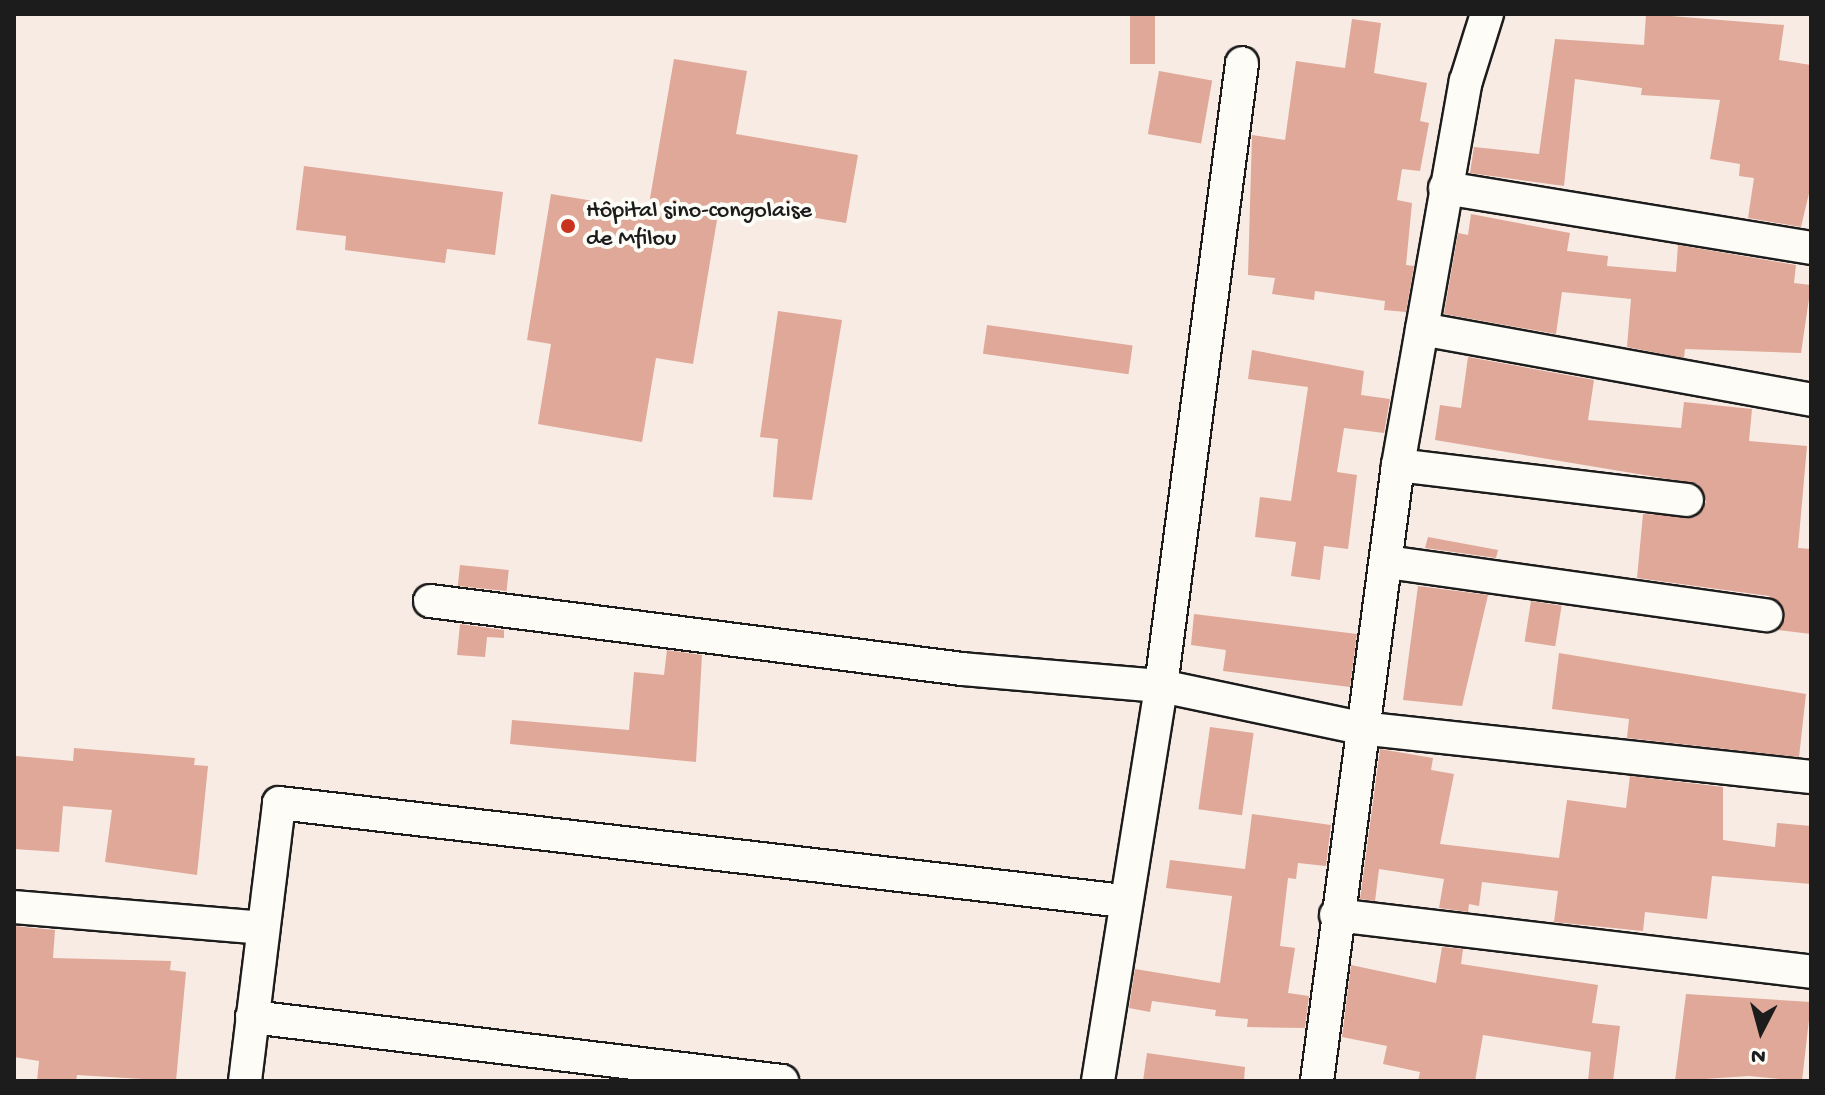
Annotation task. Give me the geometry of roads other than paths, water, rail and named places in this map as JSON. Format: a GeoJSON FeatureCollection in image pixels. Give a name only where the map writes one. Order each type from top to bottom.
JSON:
{"type":"FeatureCollection","features":[{"type":"Feature","properties":{"kind":"street"},"geometry":{"type":"LineString","coordinates":[[1317,1081],[1360,728],[1387,562],[1398,465],[1466,81],[1487,14]]}},
{"type":"Feature","properties":{"kind":"street"},"geometry":{"type":"LineString","coordinates":[[1098,1081],[1124,901],[1161,686],[1242,63]]}},
{"type":"Feature","properties":{"kind":"street"},"geometry":{"type":"LineString","coordinates":[[1445,188],[1811,248]]}},
{"type":"Feature","properties":{"kind":"street"},"geometry":{"type":"LineString","coordinates":[[1422,329],[1811,400]]}},
{"type":"Feature","properties":{"kind":"street"},"geometry":{"type":"LineString","coordinates":[[1398,465],[1687,500]]}},
{"type":"Feature","properties":{"kind":"street"},"geometry":{"type":"LineString","coordinates":[[1387,562],[1766,615]]}},
{"type":"Feature","properties":{"kind":"street"},"geometry":{"type":"LineString","coordinates":[[430,601],[1056,680],[1161,686],[1360,728],[1811,777]]}},
{"type":"Feature","properties":{"kind":"street"},"geometry":{"type":"LineString","coordinates":[[245,1081],[279,803],[1124,901]]}},
{"type":"Feature","properties":{"kind":"street"},"geometry":{"type":"LineString","coordinates":[[14,907],[263,928]]}},
{"type":"Feature","properties":{"kind":"street"},"geometry":{"type":"LineString","coordinates":[[1336,915],[1811,972]]}},
{"type":"Feature","properties":{"kind":"street"},"geometry":{"type":"LineString","coordinates":[[252,1017],[782,1081]]}},
{"type":"Feature","properties":{"kind":"place","name":"Hôpital sino-congolaise de Mfilou"},"geometry":{"type":"Point","coordinates":[568,226]}}]}
